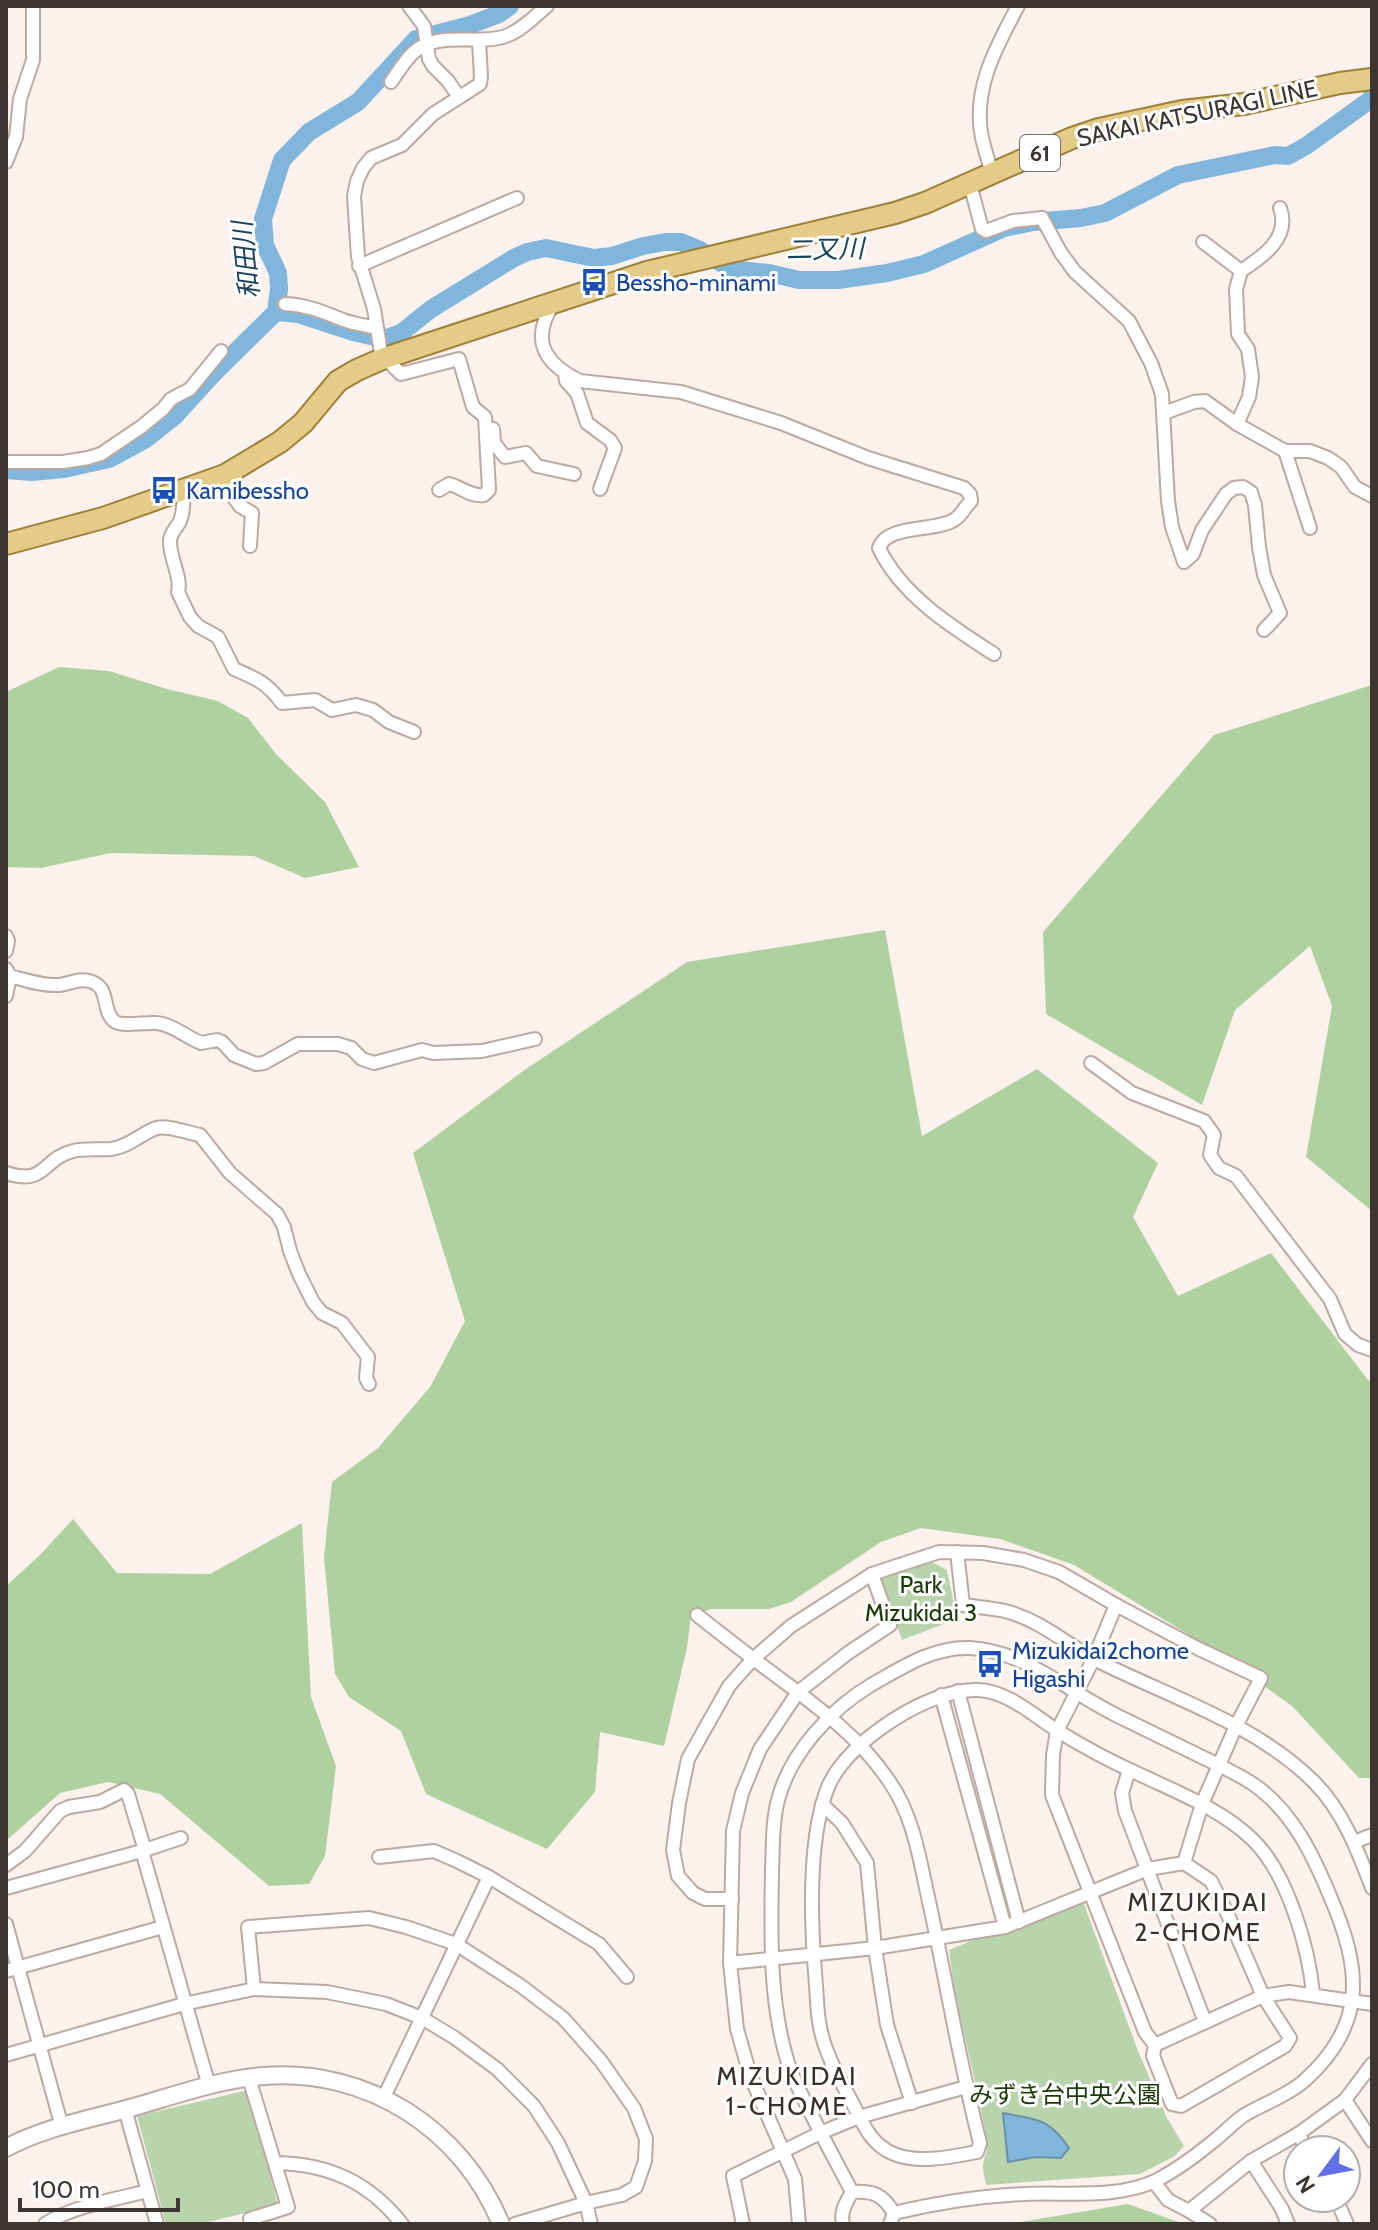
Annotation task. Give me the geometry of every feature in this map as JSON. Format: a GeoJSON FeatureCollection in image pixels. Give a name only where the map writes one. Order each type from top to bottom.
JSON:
{"type":"FeatureCollection","features":[{"type":"Feature","properties":{"kind":"main road","name":"SAKAI KATSURAGI LINE"},"geometry":{"type":"LineString","coordinates":[[6,544],[103,518],[235,470],[280,442],[303,423],[338,381],[357,370],[556,300],[647,272],[895,213],[1099,129],[1182,111],[1244,104],[1372,79]]}},
{"type":"Feature","properties":{"kind":"street"},"geometry":{"type":"LineString","coordinates":[[6,162],[16,137],[20,99],[33,60],[33,6]]}},
{"type":"Feature","properties":{"kind":"street"},"geometry":{"type":"LineString","coordinates":[[409,6],[424,26],[429,59],[459,97]]}},
{"type":"Feature","properties":{"kind":"street"},"geometry":{"type":"LineString","coordinates":[[391,82],[416,51],[432,41],[506,36],[547,6]]}},
{"type":"Feature","properties":{"kind":"street"},"geometry":{"type":"LineString","coordinates":[[992,175],[981,135],[980,101],[987,68],[1018,6]]}},
{"type":"Feature","properties":{"kind":"street"},"geometry":{"type":"LineString","coordinates":[[479,40],[480,84],[448,103],[407,141],[371,158],[363,168],[354,196],[359,266],[374,309],[383,359],[401,374],[459,359],[473,407],[492,424],[494,443],[505,457],[526,453],[537,466],[574,474]]}},
{"type":"Feature","properties":{"kind":"street"},"geometry":{"type":"LineString","coordinates":[[970,184],[982,229],[986,231],[1013,221],[1042,218],[1075,272],[1129,321],[1151,363],[1162,394],[1168,501],[1172,527],[1184,562],[1193,554],[1202,530],[1226,494],[1234,488],[1243,487],[1251,492],[1264,575],[1280,613],[1264,630]]}},
{"type":"Feature","properties":{"kind":"street"},"geometry":{"type":"LineString","coordinates":[[359,266],[517,198]]}},
{"type":"Feature","properties":{"kind":"street"},"geometry":{"type":"LineString","coordinates":[[1237,424],[1249,397],[1252,377],[1248,349],[1238,334],[1236,289],[1241,271],[1276,243],[1282,228],[1280,208]]}},
{"type":"Feature","properties":{"kind":"street"},"geometry":{"type":"LineString","coordinates":[[1203,242],[1241,271]]}},
{"type":"Feature","properties":{"kind":"street"},"geometry":{"type":"LineString","coordinates":[[556,300],[541,330],[542,345],[565,373],[580,381],[681,392],[781,423],[868,458],[964,488],[970,494],[971,501],[957,518],[890,534],[881,541],[879,548],[886,563],[911,592],[959,631],[994,654]]}},
{"type":"Feature","properties":{"kind":"street"},"geometry":{"type":"LineString","coordinates":[[285,304],[327,312],[345,321],[376,328]]}},
{"type":"Feature","properties":{"kind":"street"},"geometry":{"type":"LineString","coordinates":[[6,462],[63,462],[101,454],[141,427],[171,399],[190,389],[221,351]]}},
{"type":"Feature","properties":{"kind":"street"},"geometry":{"type":"LineString","coordinates":[[565,373],[566,381],[577,393],[587,423],[610,440],[615,448],[600,489]]}},
{"type":"Feature","properties":{"kind":"street"},"geometry":{"type":"LineString","coordinates":[[1164,413],[1205,401],[1237,424],[1285,451],[1310,451],[1328,458],[1341,467],[1355,487],[1372,496]]}},
{"type":"Feature","properties":{"kind":"street"},"geometry":{"type":"LineString","coordinates":[[439,490],[449,484],[476,496],[484,495],[489,490],[485,417]]}},
{"type":"Feature","properties":{"kind":"street"},"geometry":{"type":"LineString","coordinates":[[1285,451],[1310,528]]}},
{"type":"Feature","properties":{"kind":"street"},"geometry":{"type":"LineString","coordinates":[[235,470],[236,483],[232,495],[240,506],[252,513],[250,546]]}},
{"type":"Feature","properties":{"kind":"street"},"geometry":{"type":"LineString","coordinates":[[184,490],[180,522],[173,529],[170,540],[171,557],[180,587],[178,592],[198,626],[218,637],[234,669],[270,687],[282,703],[315,700],[332,710],[356,705],[373,710],[389,722],[414,732]]}},
{"type":"Feature","properties":{"kind":"street"},"geometry":{"type":"LineString","coordinates":[[6,936],[6,951]]}},
{"type":"Feature","properties":{"kind":"street"},"geometry":{"type":"LineString","coordinates":[[6,996],[8,973],[62,985],[87,981],[97,984],[104,992],[111,1019],[117,1023],[158,1022],[201,1043],[217,1040],[234,1055],[256,1064],[264,1063],[298,1044],[312,1042],[351,1048],[362,1059],[374,1063],[422,1050],[433,1053],[482,1051],[535,1039]]}},
{"type":"Feature","properties":{"kind":"street"},"geometry":{"type":"LineString","coordinates":[[1091,1063],[1132,1093],[1204,1121],[1214,1135],[1210,1155],[1219,1168],[1236,1176],[1330,1299],[1345,1334],[1358,1345],[1372,1350]]}},
{"type":"Feature","properties":{"kind":"street"},"geometry":{"type":"LineString","coordinates":[[6,1173],[28,1178],[35,1176],[72,1151],[112,1149],[160,1127],[200,1135],[230,1173],[277,1214],[313,1302],[322,1313],[342,1323],[368,1357],[366,1378],[369,1384]]}},
{"type":"Feature","properties":{"kind":"street"},"geometry":{"type":"LineString","coordinates":[[732,1899],[705,1899],[693,1893],[678,1876],[673,1850],[688,1759],[729,1686],[753,1659],[802,1618],[872,1574],[939,1552],[983,1553],[1024,1560],[1059,1572],[1199,1649],[1261,1678],[1202,1804],[1184,1863]]}},
{"type":"Feature","properties":{"kind":"street"},"geometry":{"type":"LineString","coordinates":[[957,1552],[963,1605],[1004,1611],[1051,1630],[1094,1658],[1236,1726],[1281,1755],[1315,1783],[1332,1805],[1354,1842],[1372,1888]]}},
{"type":"Feature","properties":{"kind":"street"},"geometry":{"type":"LineString","coordinates":[[799,2224],[795,2179],[750,2075],[737,2029],[730,1963],[733,1831],[742,1793],[760,1749],[798,1692],[890,1625],[872,1574]]}},
{"type":"Feature","properties":{"kind":"street"},"geometry":{"type":"LineString","coordinates":[[730,1963],[875,1948],[1005,1927],[1019,1922],[1090,1892],[1148,1869],[1184,1863],[1211,1881],[1263,1996],[1290,2038],[1285,2046],[1181,2106],[1172,2104],[1153,2056],[1155,2045],[1145,2032],[1090,1892],[1052,1795],[1057,1731],[1094,1658],[1116,1605]]}},
{"type":"Feature","properties":{"kind":"street"},"geometry":{"type":"LineString","coordinates":[[697,1615],[829,1716],[860,1746],[888,1779],[912,1826],[980,2143],[977,2152],[941,2158],[916,2159],[892,2153],[872,2139],[859,2117],[831,2061],[820,2028],[813,1954],[815,1838],[829,1784],[845,1760],[860,1746],[864,1739],[941,1695],[982,1690],[1005,1697],[1057,1731],[1129,1770],[1202,1804],[1253,1840],[1273,1867],[1289,1901],[1311,1966],[1313,1994]]}},
{"type":"Feature","properties":{"kind":"street"},"geometry":{"type":"LineString","coordinates":[[970,1648],[1004,1655],[1030,1664],[1099,1708],[1238,1774],[1261,1790],[1286,1817],[1308,1846],[1346,1936],[1355,1984],[1341,2038],[1301,2083],[1239,2118],[1215,2140],[1154,2182],[1133,2188],[1088,2194],[1027,2194],[963,2200],[932,2204],[892,2219],[884,2198],[867,2191],[852,2192],[786,2060],[777,2015],[772,1959],[773,1844],[777,1800],[792,1765],[829,1716],[852,1696],[913,1662],[943,1651],[970,1648]]}},
{"type":"Feature","properties":{"kind":"street"},"geometry":{"type":"LineString","coordinates":[[958,1691],[1019,1922]]}},
{"type":"Feature","properties":{"kind":"street"},"geometry":{"type":"LineString","coordinates":[[941,1695],[1005,1927]]}},
{"type":"Feature","properties":{"kind":"street"},"geometry":{"type":"LineString","coordinates":[[1129,1770],[1122,1793],[1125,1811],[1205,2022]]}},
{"type":"Feature","properties":{"kind":"street"},"geometry":{"type":"LineString","coordinates":[[6,1865],[25,1851],[60,1811],[100,1802],[124,1790],[128,1794],[209,2086]]}},
{"type":"Feature","properties":{"kind":"street"},"geometry":{"type":"LineString","coordinates":[[822,1804],[842,1823],[867,1863],[875,1948],[887,2025],[912,2103]]}},
{"type":"Feature","properties":{"kind":"street"},"geometry":{"type":"LineString","coordinates":[[1354,1842],[1372,1835]]}},
{"type":"Feature","properties":{"kind":"street"},"geometry":{"type":"LineString","coordinates":[[6,1888],[181,1838]]}},
{"type":"Feature","properties":{"kind":"street"},"geometry":{"type":"LineString","coordinates":[[379,1857],[434,1851],[489,1877],[599,1944],[627,1977]]}},
{"type":"Feature","properties":{"kind":"street"},"geometry":{"type":"LineString","coordinates":[[384,2097],[489,1877]]}},
{"type":"Feature","properties":{"kind":"street"},"geometry":{"type":"LineString","coordinates":[[254,1989],[248,1927],[369,1918],[456,1944],[521,1986],[563,2018],[601,2061],[634,2108],[646,2139],[645,2161],[636,2187],[622,2195],[515,2224]]}},
{"type":"Feature","properties":{"kind":"street"},"geometry":{"type":"LineString","coordinates":[[6,1924],[12,1970],[40,2044],[62,2127]]}},
{"type":"Feature","properties":{"kind":"street"},"geometry":{"type":"LineString","coordinates":[[12,1970],[163,1927]]}},
{"type":"Feature","properties":{"kind":"street"},"geometry":{"type":"LineString","coordinates":[[6,2055],[184,2004],[254,1989],[343,1995],[386,2004],[422,2018],[455,2038],[497,2069],[534,2106],[558,2143],[586,2203],[591,2224]]}},
{"type":"Feature","properties":{"kind":"street"},"geometry":{"type":"LineString","coordinates":[[1155,2045],[1263,1996],[1289,1992],[1372,2004]]}},
{"type":"Feature","properties":{"kind":"street"},"geometry":{"type":"LineString","coordinates":[[1298,2134],[1345,2100],[1372,2064]]}},
{"type":"Feature","properties":{"kind":"street"},"geometry":{"type":"LineString","coordinates":[[6,2148],[35,2134],[209,2086],[286,2075],[325,2079],[384,2097],[427,2124],[457,2152],[482,2185],[501,2224]]}},
{"type":"Feature","properties":{"kind":"street"},"geometry":{"type":"LineString","coordinates":[[249,2078],[288,2207],[250,2219],[252,2224]]}},
{"type":"Feature","properties":{"kind":"street"},"geometry":{"type":"LineString","coordinates":[[743,2224],[733,2176],[859,2117],[966,2087]]}},
{"type":"Feature","properties":{"kind":"street"},"geometry":{"type":"LineString","coordinates":[[1345,2100],[1372,2141]]}},
{"type":"Feature","properties":{"kind":"street"},"geometry":{"type":"LineString","coordinates":[[125,2109],[157,2224]]}},
{"type":"Feature","properties":{"kind":"street"},"geometry":{"type":"LineString","coordinates":[[1189,2211],[1251,2161],[1282,2143]]}},
{"type":"Feature","properties":{"kind":"street"},"geometry":{"type":"LineString","coordinates":[[1251,2161],[1282,2209],[1288,2224]]}},
{"type":"Feature","properties":{"kind":"street"},"geometry":{"type":"LineString","coordinates":[[276,2163],[303,2163],[335,2172],[371,2192],[389,2207],[402,2224]]}},
{"type":"Feature","properties":{"kind":"street"},"geometry":{"type":"LineString","coordinates":[[1154,2182],[1168,2200],[1210,2224]]}},
{"type":"Feature","properties":{"kind":"street"},"geometry":{"type":"LineString","coordinates":[[45,2224],[92,2206],[148,2191]]}},
{"type":"Feature","properties":{"kind":"street"},"geometry":{"type":"LineString","coordinates":[[843,2224],[843,2207],[852,2192]]}},
{"type":"Feature","properties":{"kind":"green space"},"geometry":{"type":"Polygon","coordinates":[[[59,667],[109,671],[218,701],[248,718],[276,754],[325,802],[359,867],[305,878],[254,856],[111,853],[41,868],[6,867],[6,692],[59,667]]]}},
{"type":"Feature","properties":{"kind":"green space"},"geometry":{"type":"Polygon","coordinates":[[[1372,685],[1372,1211],[1306,1157],[1332,1006],[1310,946],[1235,1010],[1202,1105],[1046,1014],[1043,932],[1214,735],[1372,685]]]}},
{"type":"Feature","properties":{"kind":"green space"},"geometry":{"type":"Polygon","coordinates":[[[885,930],[922,1136],[1037,1069],[1158,1163],[1133,1217],[1178,1296],[1271,1253],[1372,1382],[1372,1778],[1359,1778],[1292,1706],[1214,1650],[1074,1565],[1000,1539],[921,1528],[881,1542],[791,1602],[769,1609],[711,1609],[691,1615],[687,1648],[664,1746],[600,1732],[595,1792],[547,1849],[426,1794],[401,1731],[349,1697],[335,1674],[324,1557],[332,1482],[378,1448],[430,1387],[465,1321],[413,1153],[523,1071],[687,962],[885,930]]]}},
{"type":"Feature","properties":{"kind":"green space"},"geometry":{"type":"Polygon","coordinates":[[[73,1519],[117,1573],[210,1574],[302,1523],[311,1697],[336,1766],[325,1856],[309,1884],[269,1886],[160,1794],[108,1782],[60,1793],[6,1841],[6,1586],[73,1519]]]}},
{"type":"Feature","properties":{"kind":"green space","name":"Park Mizukidai 3"},"geometry":{"type":"Polygon","coordinates":[[[930,1561],[947,1570],[957,1619],[902,1640],[880,1575],[930,1561]]]}},
{"type":"Feature","properties":{"kind":"green space","name":"みずき台中央公園"},"geometry":{"type":"Polygon","coordinates":[[[1084,1904],[1138,2051],[1167,2118],[1184,2146],[1175,2156],[1140,2174],[986,2185],[983,2167],[986,2138],[949,1950],[978,1938],[1020,1929],[1084,1904]]]}},
{"type":"Feature","properties":{"kind":"green space"},"geometry":{"type":"Polygon","coordinates":[[[248,2090],[278,2205],[200,2224],[166,2224],[137,2116],[248,2090]]]}},
{"type":"Feature","properties":{"kind":"green space"},"geometry":{"type":"Polygon","coordinates":[[[1128,2204],[1184,2224],[1008,2224],[1128,2204]]]}},
{"type":"Feature","properties":{"kind":"water"},"geometry":{"type":"Polygon","coordinates":[[[1003,2113],[1048,2125],[1069,2148],[1061,2158],[1036,2157],[1008,2162],[1003,2113]]]}},
{"type":"Feature","properties":{"kind":"waterway","name":"和田川"},"geometry":{"type":"LineString","coordinates":[[6,470],[32,472],[64,469],[109,459],[146,439],[175,416],[276,312],[278,273],[265,245],[263,219],[282,160],[309,132],[358,102],[416,39],[470,25],[499,14],[510,6]]}},
{"type":"Feature","properties":{"kind":"waterway","name":"二又川"},"geometry":{"type":"LineString","coordinates":[[276,312],[298,314],[384,339],[401,333],[431,309],[514,258],[546,248],[594,258],[643,246],[681,242],[731,269],[799,280],[838,280],[887,273],[924,264],[1004,228],[1105,213],[1178,175],[1275,155],[1288,156],[1372,96]]}},
{"type":"Feature","properties":{"kind":"place","name":"Bessho-minami"},"geometry":{"type":"Point","coordinates":[594,282]}},
{"type":"Feature","properties":{"kind":"place","name":"Kamibessho"},"geometry":{"type":"Point","coordinates":[164,490]}},
{"type":"Feature","properties":{"kind":"place","name":"Mizukidai2chome Higashi"},"geometry":{"type":"Point","coordinates":[990,1664]}},
{"type":"Feature","properties":{"kind":"district","name":"MIZUKIDAI 2-CHOME"},"geometry":{"type":"Point","coordinates":[1198,1917]}},
{"type":"Feature","properties":{"kind":"district","name":"MIZUKIDAI 1-CHOME"},"geometry":{"type":"Point","coordinates":[787,2091]}}]}
